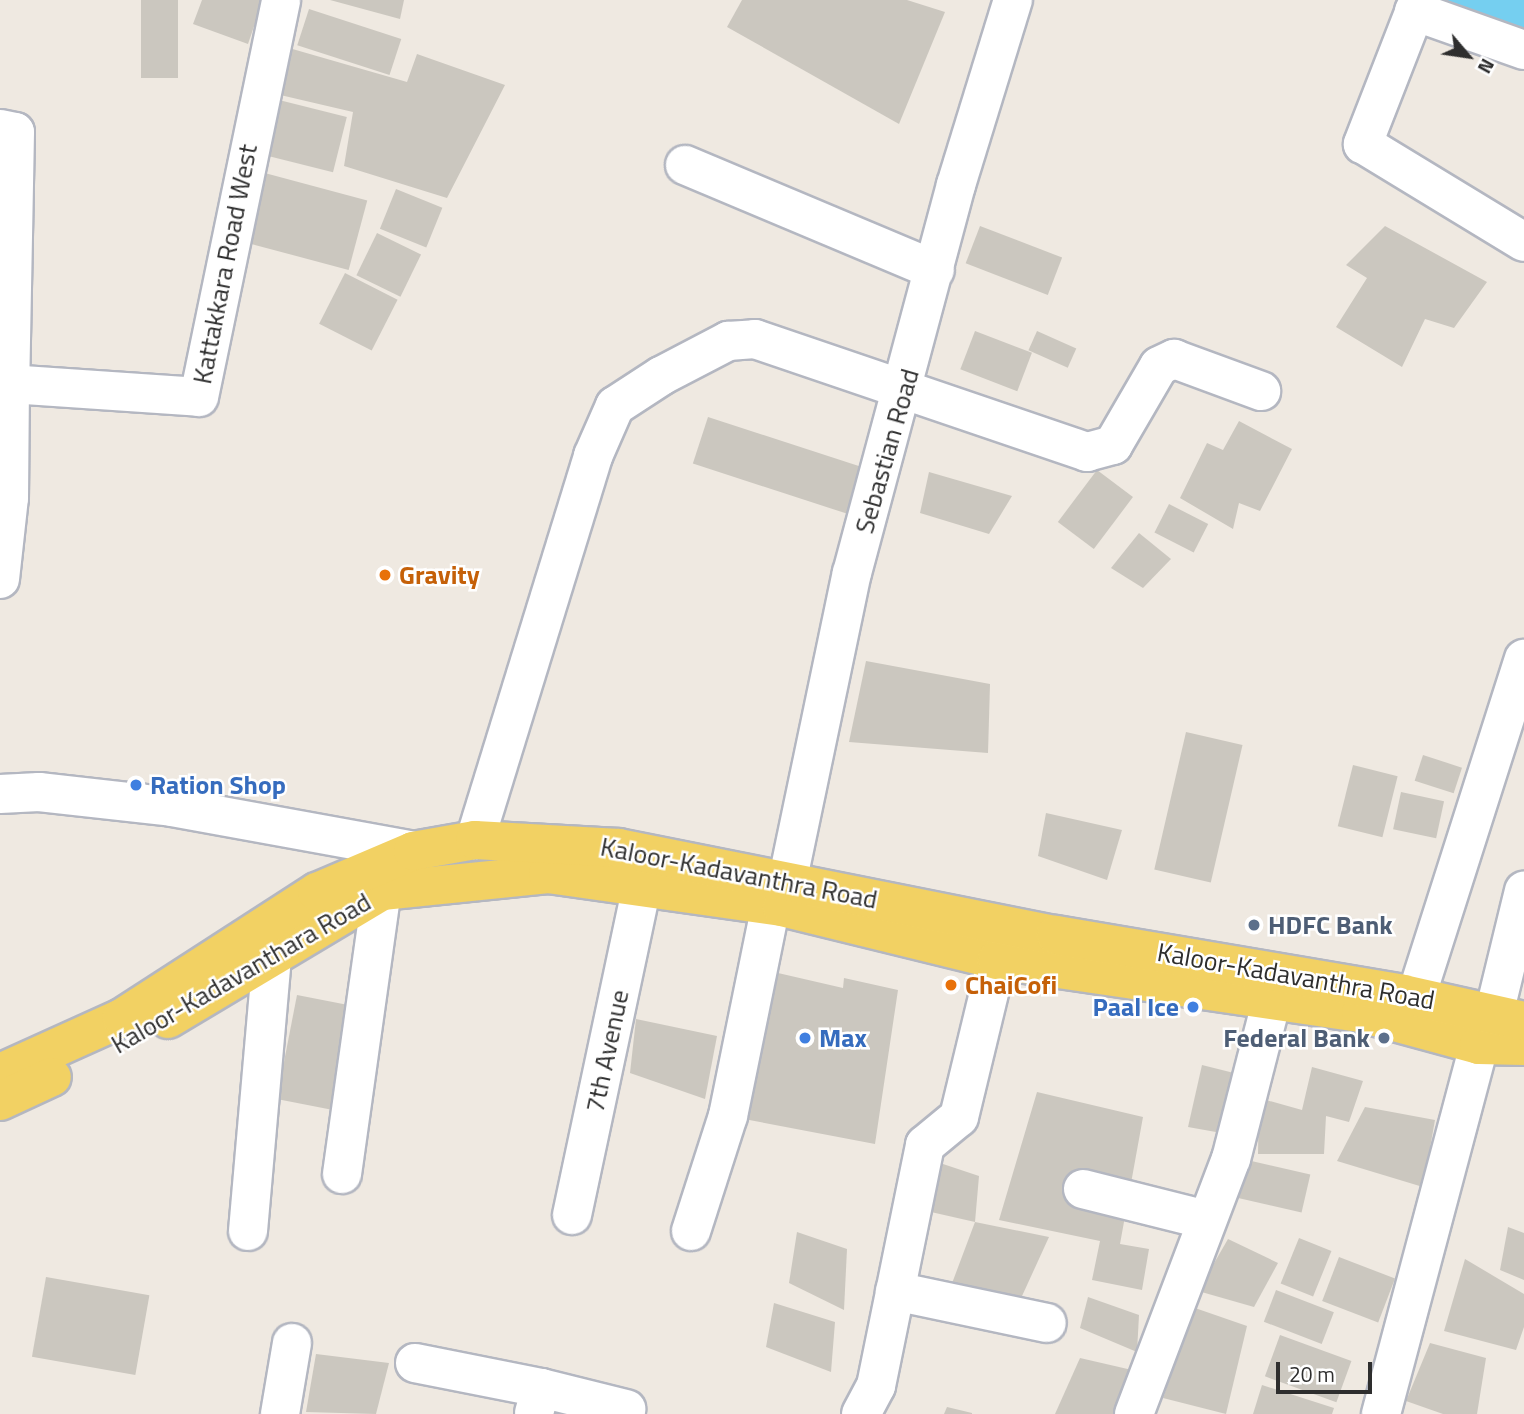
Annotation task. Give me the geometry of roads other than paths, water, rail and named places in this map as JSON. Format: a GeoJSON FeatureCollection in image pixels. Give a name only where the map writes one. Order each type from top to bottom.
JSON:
{"type":"FeatureCollection","features":[{"type":"Feature","properties":{"kind":"main road","name":"Kaloor-Kadavanthra Road"},"geometry":{"type":"LineString","coordinates":[[0,1073],[122,1018],[317,892],[413,851],[475,840],[619,848],[780,897],[1056,935],[1416,997],[1499,1027]]}},
{"type":"Feature","properties":{"kind":"main road","name":"Kaloor-Kadavanthara Road"},"geometry":{"type":"LineString","coordinates":[[0,1101],[122,1045],[272,959],[382,891],[548,874],[642,887],[780,897],[996,960],[1361,1013],[1499,1027],[1524,1046]]}},
{"type":"Feature","properties":{"kind":"street","name":"Kattakkara Road West"},"geometry":{"type":"LineString","coordinates":[[10,384],[199,397],[281,0]]}},
{"type":"Feature","properties":{"kind":"street","name":"Sebastian Road"},"geometry":{"type":"LineString","coordinates":[[691,1231],[728,1116],[852,573],[903,394],[987,75],[1013,0]]}},
{"type":"Feature","properties":{"kind":"street"},"geometry":{"type":"LineString","coordinates":[[1524,50],[1417,5],[1363,144],[1524,242]]}},
{"type":"Feature","properties":{"kind":"street"},"geometry":{"type":"LineString","coordinates":[[0,129],[15,132],[9,498],[0,579]]}},
{"type":"Feature","properties":{"kind":"street"},"geometry":{"type":"LineString","coordinates":[[685,165],[935,270]]}},
{"type":"Feature","properties":{"kind":"street"},"geometry":{"type":"LineString","coordinates":[[475,840],[593,456],[615,406],[728,341],[755,339],[903,394],[1087,452],[1113,445],[1159,366],[1174,359],[1261,391]]}},
{"type":"Feature","properties":{"kind":"street"},"geometry":{"type":"LineString","coordinates":[[1416,997],[1524,659]]}},
{"type":"Feature","properties":{"kind":"street"},"geometry":{"type":"LineString","coordinates":[[0,794],[39,792],[172,807],[413,851]]}},
{"type":"Feature","properties":{"kind":"street","name":"7th Avenue"},"geometry":{"type":"LineString","coordinates":[[572,1216],[642,887]]}},
{"type":"Feature","properties":{"kind":"street"},"geometry":{"type":"LineString","coordinates":[[342,1174],[382,891]]}},
{"type":"Feature","properties":{"kind":"street"},"geometry":{"type":"LineString","coordinates":[[1381,1414],[1499,1027],[1524,891]]}},
{"type":"Feature","properties":{"kind":"street"},"geometry":{"type":"LineString","coordinates":[[248,1231],[272,959]]}},
{"type":"Feature","properties":{"kind":"street"},"geometry":{"type":"LineString","coordinates":[[862,1414],[876,1386],[925,1145],[960,1117],[996,960]]}},
{"type":"Feature","properties":{"kind":"street"},"geometry":{"type":"LineString","coordinates":[[1134,1414],[1234,1147],[1272,999]]}},
{"type":"Feature","properties":{"kind":"street"},"geometry":{"type":"LineString","coordinates":[[1083,1189],[1206,1220]]}},
{"type":"Feature","properties":{"kind":"street"},"geometry":{"type":"LineString","coordinates":[[895,1291],[1047,1323]]}},
{"type":"Feature","properties":{"kind":"street"},"geometry":{"type":"LineString","coordinates":[[280,1414],[292,1343]]}},
{"type":"Feature","properties":{"kind":"street"},"geometry":{"type":"LineString","coordinates":[[415,1363],[537,1401],[626,1409]]}},
{"type":"Feature","properties":{"kind":"water"},"geometry":{"type":"Polygon","coordinates":[[[1423,0],[1524,0],[1524,36],[1423,0]]]}},
{"type":"Feature","properties":{"kind":"place","name":"Gravity"},"geometry":{"type":"Point","coordinates":[385,575]}},
{"type":"Feature","properties":{"kind":"place","name":"Ration Shop"},"geometry":{"type":"Point","coordinates":[136,785]}},
{"type":"Feature","properties":{"kind":"place","name":"HDFC Bank"},"geometry":{"type":"Point","coordinates":[1254,925]}},
{"type":"Feature","properties":{"kind":"place","name":"ChaiCofi"},"geometry":{"type":"Point","coordinates":[951,985]}},
{"type":"Feature","properties":{"kind":"place","name":"Paal Ice"},"geometry":{"type":"Point","coordinates":[1193,1007]}},
{"type":"Feature","properties":{"kind":"place","name":"Max"},"geometry":{"type":"Point","coordinates":[805,1038]}},
{"type":"Feature","properties":{"kind":"place","name":"Federal Bank"},"geometry":{"type":"Point","coordinates":[1384,1038]}}]}
